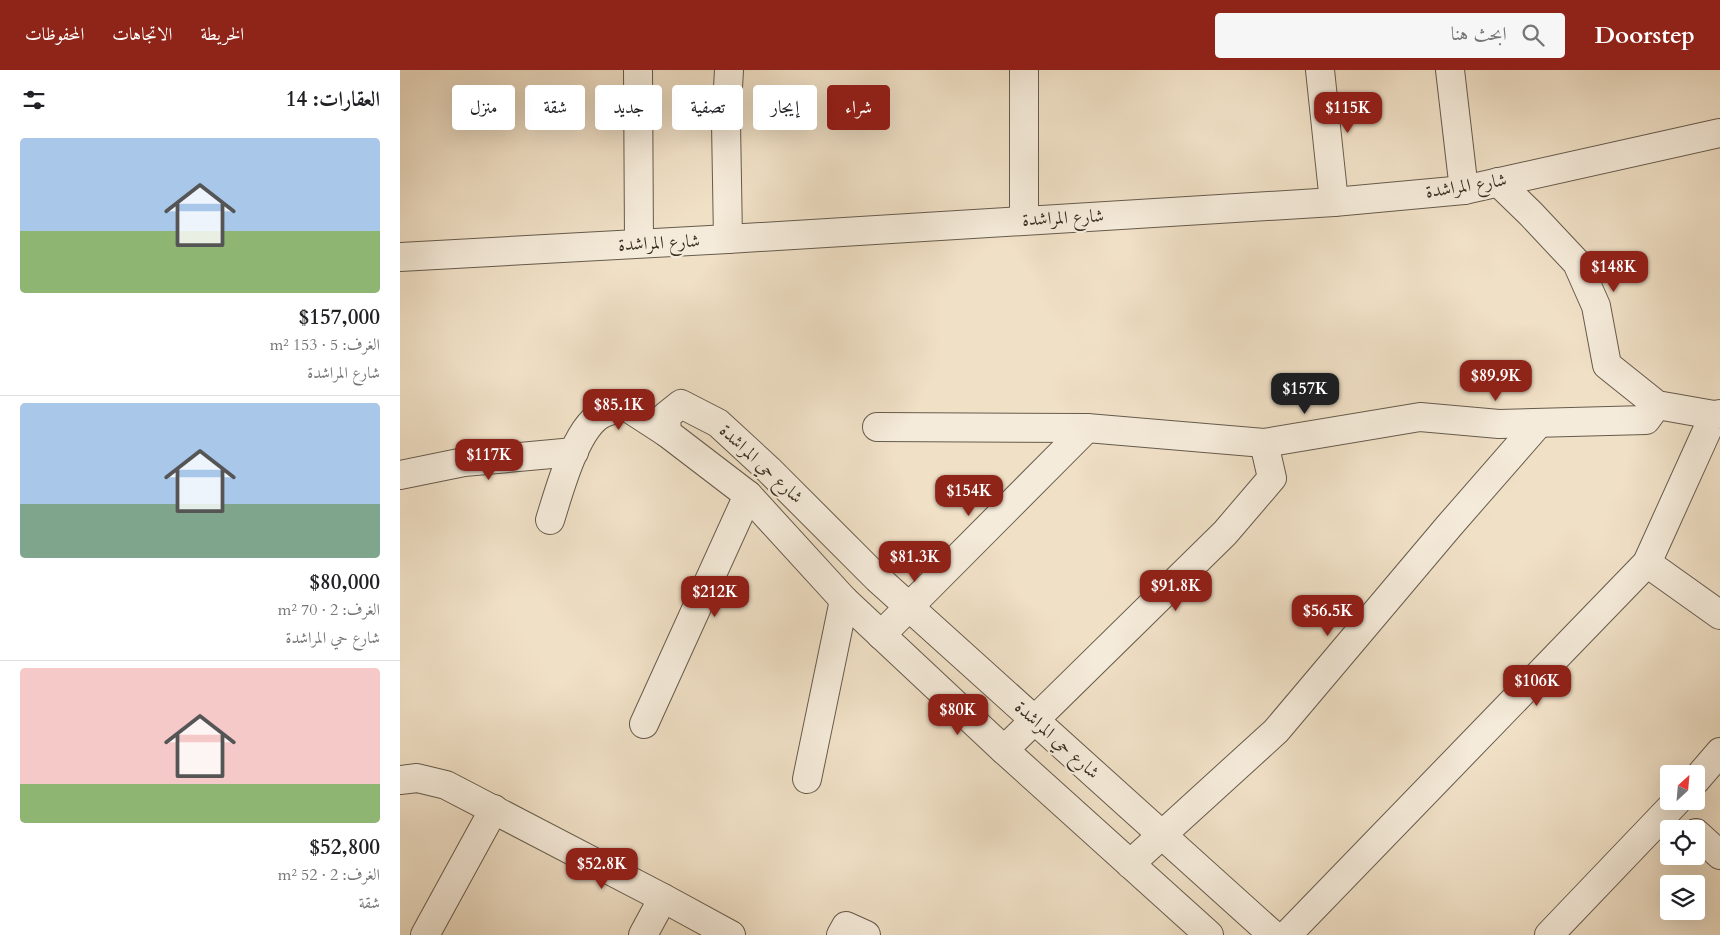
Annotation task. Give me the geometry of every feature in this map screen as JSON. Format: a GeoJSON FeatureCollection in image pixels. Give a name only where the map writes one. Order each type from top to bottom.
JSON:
{"type":"FeatureCollection","features":[{"type":"Feature","properties":{"kind":"street"},"geometry":{"type":"LineString","coordinates":[[638,70],[639,243]]}},
{"type":"Feature","properties":{"kind":"street"},"geometry":{"type":"LineString","coordinates":[[728,239],[726,122],[729,70]]}},
{"type":"Feature","properties":{"kind":"street"},"geometry":{"type":"LineString","coordinates":[[1024,70],[1024,220]]}},
{"type":"Feature","properties":{"kind":"street"},"geometry":{"type":"LineString","coordinates":[[1320,70],[1334,202]]}},
{"type":"Feature","properties":{"kind":"street"},"geometry":{"type":"LineString","coordinates":[[1450,70],[1464,190]]}},
{"type":"Feature","properties":{"kind":"street","name":"شارع المراشدة"},"geometry":{"type":"LineString","coordinates":[[400,257],[1334,202],[1464,190],[1720,133]]}},
{"type":"Feature","properties":{"kind":"street"},"geometry":{"type":"LineString","coordinates":[[1287,935],[1647,563],[1717,414],[1658,405],[1607,365],[1596,306],[1577,262],[1498,182]]}},
{"type":"Feature","properties":{"kind":"street","name":"شارع حي المراشدة"},"geometry":{"type":"LineString","coordinates":[[1209,935],[1004,750],[844,600],[748,495],[667,433],[666,416],[681,404],[718,423],[769,470],[877,578],[1273,935]]}},
{"type":"Feature","properties":{"kind":"street"},"geometry":{"type":"LineString","coordinates":[[877,427],[1087,428],[1264,443],[1420,417],[1499,424],[1646,420],[1658,405]]}},
{"type":"Feature","properties":{"kind":"street"},"geometry":{"type":"LineString","coordinates":[[550,520],[574,452],[584,431],[602,413],[627,407],[667,433]]}},
{"type":"Feature","properties":{"kind":"street"},"geometry":{"type":"LineString","coordinates":[[1130,864],[1276,731],[1449,526],[1539,423]]}},
{"type":"Feature","properties":{"kind":"street"},"geometry":{"type":"LineString","coordinates":[[881,635],[1087,428]]}},
{"type":"Feature","properties":{"kind":"street"},"geometry":{"type":"LineString","coordinates":[[1004,750],[1226,533],[1272,478],[1264,443]]}},
{"type":"Feature","properties":{"kind":"street"},"geometry":{"type":"LineString","coordinates":[[400,475],[464,462],[574,452]]}},
{"type":"Feature","properties":{"kind":"street"},"geometry":{"type":"LineString","coordinates":[[644,724],[748,495]]}},
{"type":"Feature","properties":{"kind":"street"},"geometry":{"type":"LineString","coordinates":[[1647,563],[1720,615]]}},
{"type":"Feature","properties":{"kind":"street"},"geometry":{"type":"LineString","coordinates":[[808,779],[844,600]]}},
{"type":"Feature","properties":{"kind":"street"},"geometry":{"type":"LineString","coordinates":[[1705,770],[1720,752]]}},
{"type":"Feature","properties":{"kind":"street"},"geometry":{"type":"LineString","coordinates":[[400,780],[417,778],[446,785],[731,935]]}},
{"type":"Feature","properties":{"kind":"street"},"geometry":{"type":"LineString","coordinates":[[425,935],[494,809]]}},
{"type":"Feature","properties":{"kind":"street"},"geometry":{"type":"LineString","coordinates":[[1549,935],[1669,810]]}},
{"type":"Feature","properties":{"kind":"street"},"geometry":{"type":"LineString","coordinates":[[1705,841],[1720,855]]}},
{"type":"Feature","properties":{"kind":"street"},"geometry":{"type":"LineString","coordinates":[[643,935],[663,898]]}},
{"type":"Feature","properties":{"kind":"street"},"geometry":{"type":"LineString","coordinates":[[841,935],[846,926],[866,935]]}}]}
